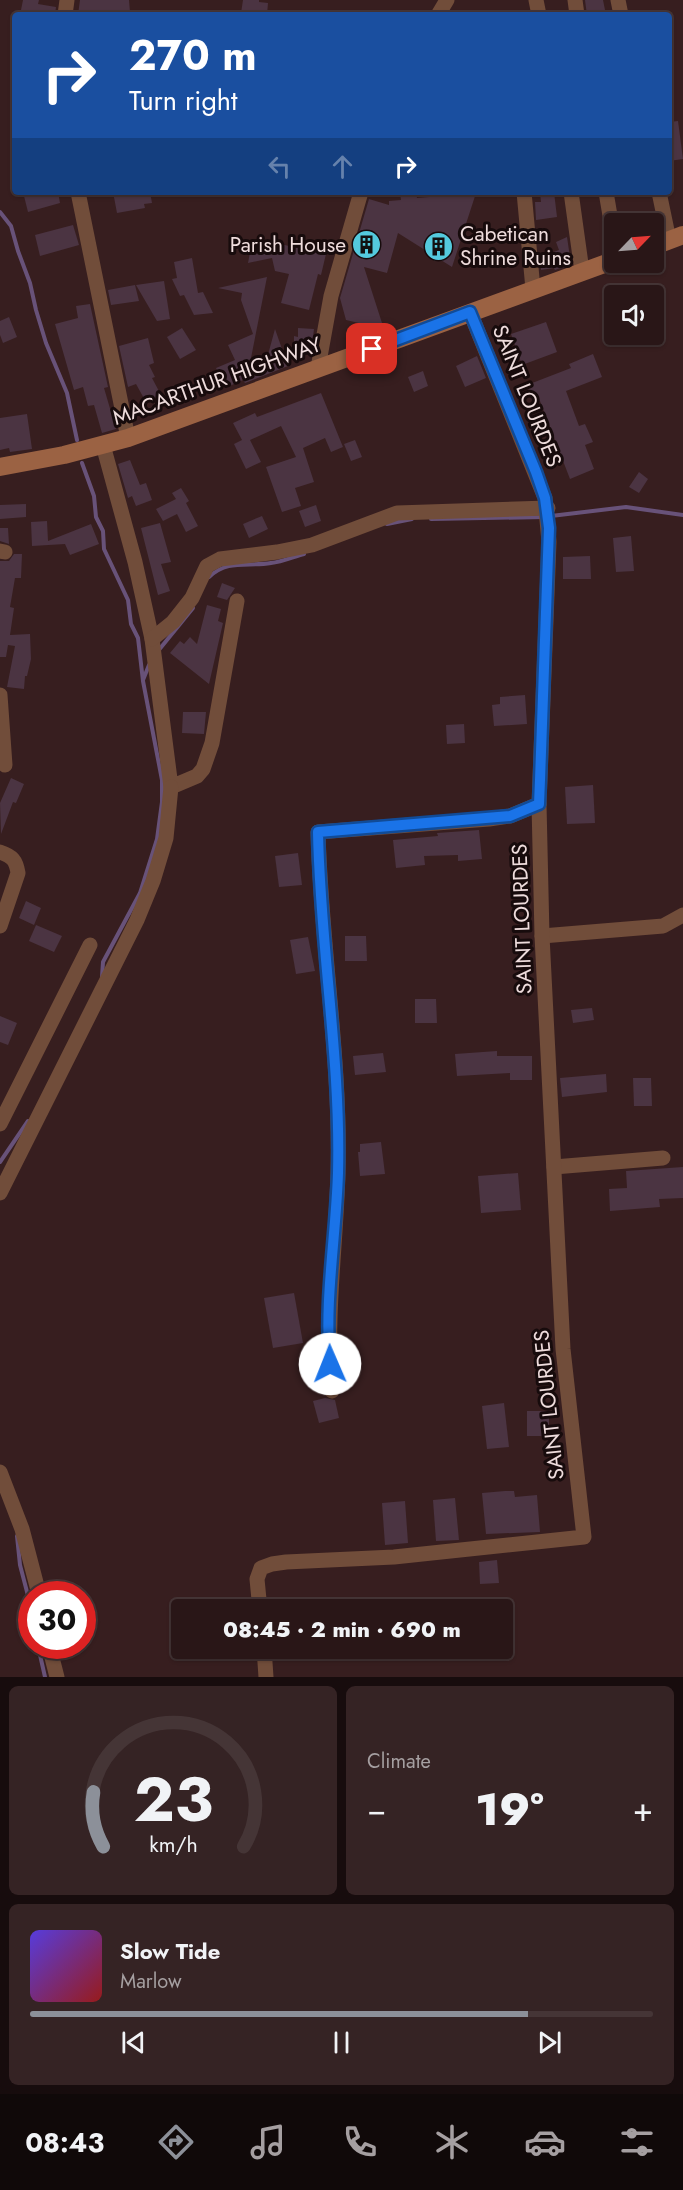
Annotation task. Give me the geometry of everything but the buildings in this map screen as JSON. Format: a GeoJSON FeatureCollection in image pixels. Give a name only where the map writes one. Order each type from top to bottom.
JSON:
{"type":"FeatureCollection","features":[{"type":"Feature","properties":{"kind":"main road","name":"MACARTHUR HIGHWAY"},"geometry":{"type":"LineString","coordinates":[[0,467],[64,455],[128,438],[604,264]]}},
{"type":"Feature","properties":{"kind":"street"},"geometry":{"type":"LineString","coordinates":[[79,195],[128,438]]}},
{"type":"Feature","properties":{"kind":"street"},"geometry":{"type":"LineString","coordinates":[[318,368],[330,296],[360,195]]}},
{"type":"Feature","properties":{"kind":"street"},"geometry":{"type":"LineString","coordinates":[[524,195],[533,289]]}},
{"type":"Feature","properties":{"kind":"street"},"geometry":{"type":"LineString","coordinates":[[571,195],[582,271]]}},
{"type":"Feature","properties":{"kind":"street"},"geometry":{"type":"LineString","coordinates":[[607,195],[610,213]]}},
{"type":"Feature","properties":{"kind":"street"},"geometry":{"type":"LineString","coordinates":[[660,195],[669,240]]}},
{"type":"Feature","properties":{"kind":"street","name":"SAINT LOURDES"},"geometry":{"type":"LineString","coordinates":[[259,1599],[257,1579],[261,1568],[272,1564],[394,1557],[585,1537],[563,1349],[542,936],[539,804],[548,515],[536,472],[470,312]]}},
{"type":"Feature","properties":{"kind":"street"},"geometry":{"type":"LineString","coordinates":[[0,1193],[137,920],[153,881],[166,838],[171,787],[156,665],[135,562],[103,445]]}},
{"type":"Feature","properties":{"kind":"street"},"geometry":{"type":"LineString","coordinates":[[152,643],[173,622],[192,597],[207,566],[220,559],[277,552],[312,544],[397,513],[548,515]]}},
{"type":"Feature","properties":{"kind":"street"},"geometry":{"type":"LineString","coordinates":[[171,787],[197,776],[203,769],[212,744],[237,601]]}},
{"type":"Feature","properties":{"kind":"street"},"geometry":{"type":"LineString","coordinates":[[0,695],[5,765]]}},
{"type":"Feature","properties":{"kind":"street"},"geometry":{"type":"LineString","coordinates":[[332,1391],[328,1350],[338,1173],[335,1069],[318,832],[489,819],[510,816],[539,804]]}},
{"type":"Feature","properties":{"kind":"street"},"geometry":{"type":"LineString","coordinates":[[0,852],[11,856],[17,864],[18,873],[0,926]]}},
{"type":"Feature","properties":{"kind":"street"},"geometry":{"type":"LineString","coordinates":[[542,936],[663,926],[683,915]]}},
{"type":"Feature","properties":{"kind":"street"},"geometry":{"type":"LineString","coordinates":[[0,1124],[90,945]]}},
{"type":"Feature","properties":{"kind":"street"},"geometry":{"type":"LineString","coordinates":[[554,1167],[663,1158]]}},
{"type":"Feature","properties":{"kind":"street"},"geometry":{"type":"LineString","coordinates":[[0,1472],[21,1529],[35,1581]]}},
{"type":"Feature","properties":{"kind":"street"},"geometry":{"type":"LineString","coordinates":[[52,1659],[57,1677]]}},
{"type":"Feature","properties":{"kind":"street"},"geometry":{"type":"LineString","coordinates":[[265,1659],[266,1677]]}},
{"type":"Feature","properties":{"kind":"waterway"},"geometry":{"type":"LineString","coordinates":[[0,212],[11,226],[30,283],[46,343],[67,393],[77,440]]}},
{"type":"Feature","properties":{"kind":"waterway"},"geometry":{"type":"LineString","coordinates":[[82,463],[94,496],[96,517],[103,531],[104,549],[128,600],[131,624],[138,638],[143,681],[162,780],[162,802],[157,839],[140,893],[103,962],[102,977]]}},
{"type":"Feature","properties":{"kind":"waterway"},"geometry":{"type":"LineString","coordinates":[[551,516],[626,507],[683,515]]}},
{"type":"Feature","properties":{"kind":"waterway"},"geometry":{"type":"LineString","coordinates":[[431,519],[544,517]]}},
{"type":"Feature","properties":{"kind":"waterway"},"geometry":{"type":"LineString","coordinates":[[387,524],[412,519]]}},
{"type":"Feature","properties":{"kind":"waterway"},"geometry":{"type":"LineString","coordinates":[[209,577],[216,571],[231,566],[275,562],[304,554]]}},
{"type":"Feature","properties":{"kind":"waterway"},"geometry":{"type":"LineString","coordinates":[[158,651],[193,608]]}},
{"type":"Feature","properties":{"kind":"waterway"},"geometry":{"type":"LineString","coordinates":[[143,680],[149,665]]}},
{"type":"Feature","properties":{"kind":"waterway"},"geometry":{"type":"LineString","coordinates":[[0,1162],[28,1121]]}},
{"type":"Feature","properties":{"kind":"waterway"},"geometry":{"type":"LineString","coordinates":[[17,1536],[24,1581]]}},
{"type":"Feature","properties":{"kind":"waterway"},"geometry":{"type":"LineString","coordinates":[[41,1659],[45,1677]]}},
{"type":"Feature","properties":{"kind":"place","name":"Parish House"},"geometry":{"type":"Point","coordinates":[367,245]}},
{"type":"Feature","properties":{"kind":"place","name":"Cabetican Shrine Ruins"},"geometry":{"type":"Point","coordinates":[439,246]}},
{"type":"Feature","properties":{"kind":"route"},"geometry":{"type":"LineString","coordinates":[[330,1364],[328,1350],[338,1173],[335,1069],[318,832],[510,816],[539,804],[540,780],[549,528],[548,508],[536,472],[470,312],[372,349]]}}]}
